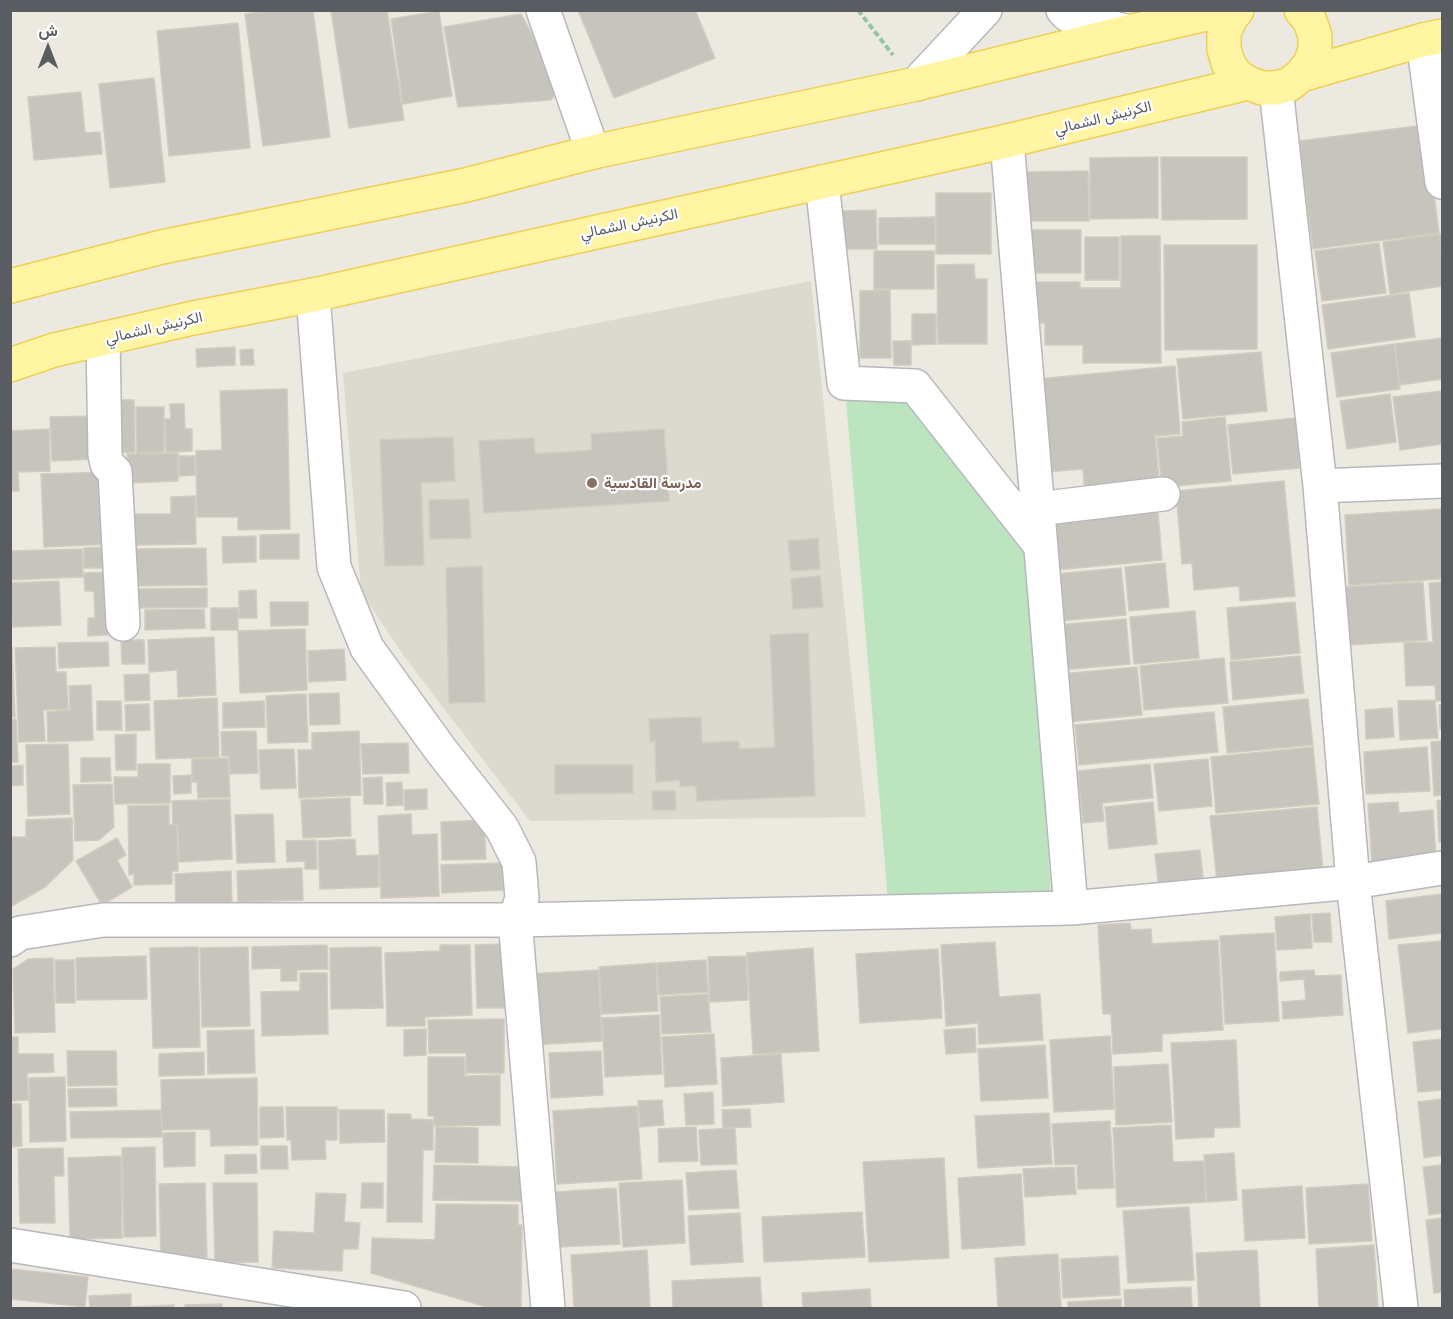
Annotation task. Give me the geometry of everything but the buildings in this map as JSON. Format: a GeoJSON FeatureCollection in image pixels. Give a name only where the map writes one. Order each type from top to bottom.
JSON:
{"type":"FeatureCollection","features":[{"type":"Feature","properties":{"kind":"main road"},"geometry":{"type":"LineString","coordinates":[[10,286],[162,247],[466,185],[593,152],[916,84],[1224,10]]}},
{"type":"Feature","properties":{"kind":"main road"},"geometry":{"type":"LineString","coordinates":[[1238,10],[1230,19],[1224,33],[1224,49],[1228,63],[1236,75],[1275,82],[1310,64],[1315,50],[1315,36],[1310,21],[1301,10]]}},
{"type":"Feature","properties":{"kind":"main road","name":"الكرنيش الشمالي"},"geometry":{"type":"LineString","coordinates":[[10,365],[54,350],[193,318],[313,295],[1275,82],[1433,38]]}},
{"type":"Feature","properties":{"kind":"street"},"geometry":{"type":"LineString","coordinates":[[543,10],[593,152]]}},
{"type":"Feature","properties":{"kind":"street"},"geometry":{"type":"LineString","coordinates":[[916,84],[985,10]]}},
{"type":"Feature","properties":{"kind":"street"},"geometry":{"type":"LineString","coordinates":[[1063,10],[1068,15],[1128,32]]}},
{"type":"Feature","properties":{"kind":"street"},"geometry":{"type":"LineString","coordinates":[[1433,38],[1443,182]]}},
{"type":"Feature","properties":{"kind":"street"},"geometry":{"type":"LineString","coordinates":[[1275,82],[1320,486],[1353,882],[1401,1308]]}},
{"type":"Feature","properties":{"kind":"street"},"geometry":{"type":"LineString","coordinates":[[1007,141],[1071,908]]}},
{"type":"Feature","properties":{"kind":"street"},"geometry":{"type":"LineString","coordinates":[[822,182],[844,383],[915,386],[1040,545]]}},
{"type":"Feature","properties":{"kind":"street"},"geometry":{"type":"LineString","coordinates":[[313,295],[334,567],[367,648],[440,749],[502,828],[519,862],[522,898],[515,920],[548,1308]]}},
{"type":"Feature","properties":{"kind":"street"},"geometry":{"type":"LineString","coordinates":[[103,339],[105,455],[107,464],[115,472],[123,624]]}},
{"type":"Feature","properties":{"kind":"street"},"geometry":{"type":"LineString","coordinates":[[1320,486],[1443,481]]}},
{"type":"Feature","properties":{"kind":"street"},"geometry":{"type":"LineString","coordinates":[[1037,509],[1163,494]]}},
{"type":"Feature","properties":{"kind":"street"},"geometry":{"type":"LineString","coordinates":[[10,940],[20,933],[103,920],[515,920],[1071,908],[1353,882],[1443,868]]}},
{"type":"Feature","properties":{"kind":"street"},"geometry":{"type":"LineString","coordinates":[[10,1245],[404,1308]]}},
{"type":"Feature","properties":{"kind":"path"},"geometry":{"type":"LineString","coordinates":[[858,10],[916,84]]}},
{"type":"Feature","properties":{"kind":"shaded area","name":"مدرسة القادسية"},"geometry":{"type":"Polygon","coordinates":[[[811,281],[866,817],[530,821],[406,659],[361,592],[343,373],[811,281]]]}},
{"type":"Feature","properties":{"kind":"green space"},"geometry":{"type":"Polygon","coordinates":[[[906,398],[1030,559],[1051,896],[888,901],[846,400],[906,398]]]}},
{"type":"Feature","properties":{"kind":"place","name":"مدرسة القادسية"},"geometry":{"type":"Point","coordinates":[592,483]}}]}
